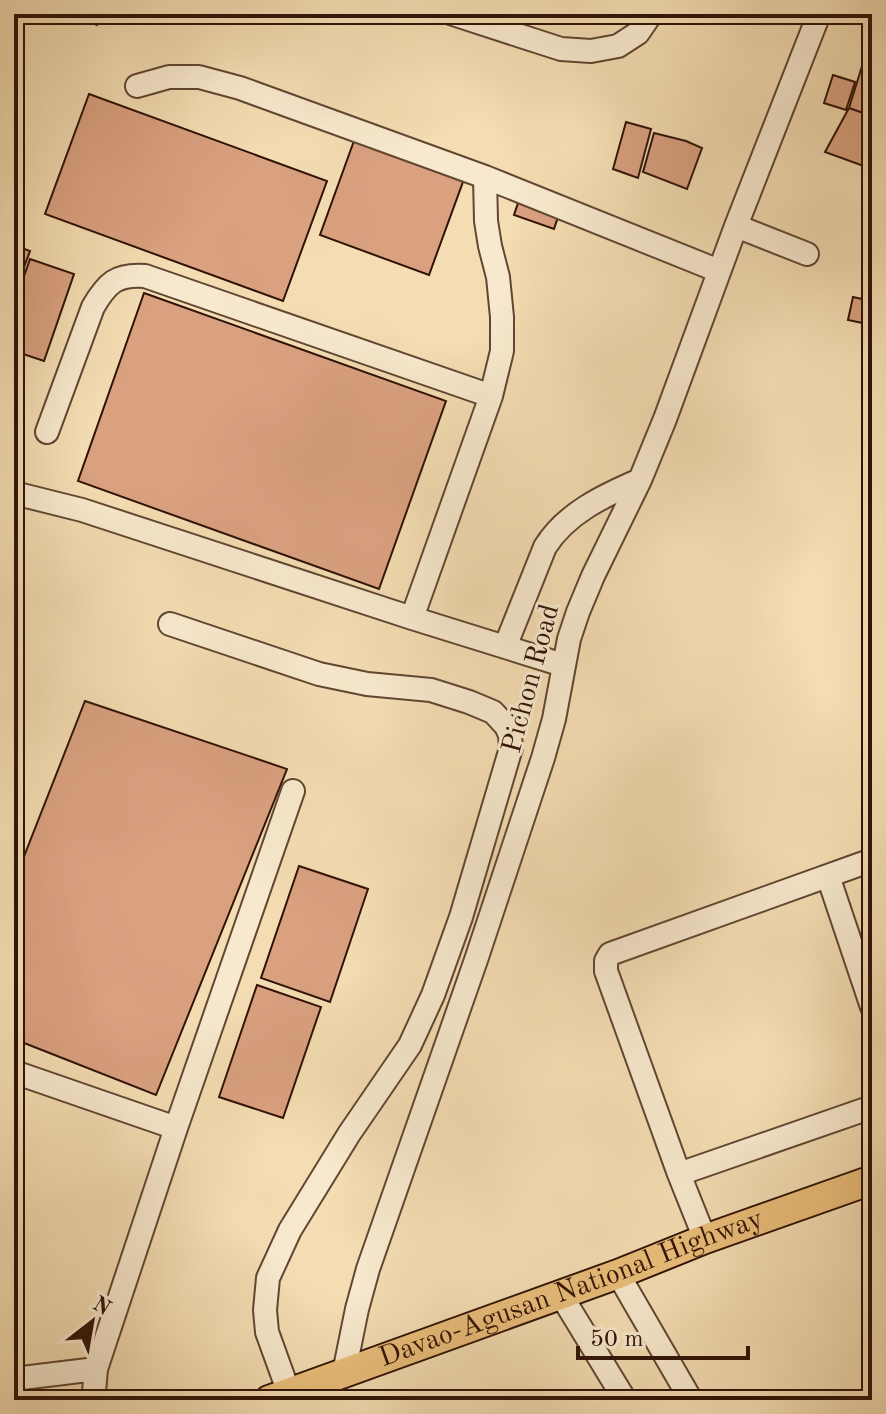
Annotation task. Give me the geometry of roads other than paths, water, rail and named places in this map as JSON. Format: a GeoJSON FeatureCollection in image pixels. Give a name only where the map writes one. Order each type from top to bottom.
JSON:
{"type":"FeatureCollection","features":[{"type":"Feature","properties":{"kind":"main road","name":"Davao-Agusan National Highway"},"geometry":{"type":"LineString","coordinates":[[279,1396],[872,1180]]}},
{"type":"Feature","properties":{"kind":"street"},"geometry":{"type":"LineString","coordinates":[[453,14],[561,49],[591,51],[618,46],[638,33],[651,14]]}},
{"type":"Feature","properties":{"kind":"street","name":"Pichon Road"},"geometry":{"type":"LineString","coordinates":[[344,1373],[368,1269],[543,758],[554,719],[569,639],[578,612],[665,419],[819,14]]}},
{"type":"Feature","properties":{"kind":"street"},"geometry":{"type":"LineString","coordinates":[[137,86],[169,77],[199,77],[240,88],[485,177],[719,271]]}},
{"type":"Feature","properties":{"kind":"street"},"geometry":{"type":"LineString","coordinates":[[412,618],[491,396],[502,351],[502,317],[498,277],[486,221],[485,177]]}},
{"type":"Feature","properties":{"kind":"street"},"geometry":{"type":"LineString","coordinates":[[736,226],[807,254]]}},
{"type":"Feature","properties":{"kind":"street"},"geometry":{"type":"LineString","coordinates":[[47,432],[93,307],[103,289],[117,279],[131,275],[145,276],[491,396]]}},
{"type":"Feature","properties":{"kind":"street"},"geometry":{"type":"LineString","coordinates":[[505,647],[552,535],[581,511],[610,493],[640,480]]}},
{"type":"Feature","properties":{"kind":"street"},"geometry":{"type":"LineString","coordinates":[[14,493],[82,510],[563,665]]}},
{"type":"Feature","properties":{"kind":"street"},"geometry":{"type":"LineString","coordinates":[[170,624],[319,674],[367,684],[431,690],[456,698],[493,712],[510,735],[511,748],[482,847],[433,995],[410,1045],[349,1134],[290,1230],[268,1278],[265,1310],[267,1332],[279,1396]]}},
{"type":"Feature","properties":{"kind":"street"},"geometry":{"type":"LineString","coordinates":[[96,1400],[96,1369],[293,791]]}},
{"type":"Feature","properties":{"kind":"street"},"geometry":{"type":"LineString","coordinates":[[705,1239],[606,971],[606,961],[610,954],[872,860]]}},
{"type":"Feature","properties":{"kind":"street"},"geometry":{"type":"LineString","coordinates":[[828,876],[872,1007]]}},
{"type":"Feature","properties":{"kind":"street"},"geometry":{"type":"LineString","coordinates":[[14,1072],[176,1128]]}},
{"type":"Feature","properties":{"kind":"street"},"geometry":{"type":"LineString","coordinates":[[679,1174],[872,1107]]}},
{"type":"Feature","properties":{"kind":"street"},"geometry":{"type":"LineString","coordinates":[[618,1274],[691,1400]]}},
{"type":"Feature","properties":{"kind":"street"},"geometry":{"type":"LineString","coordinates":[[561,1295],[625,1400]]}},
{"type":"Feature","properties":{"kind":"street"},"geometry":{"type":"LineString","coordinates":[[14,1379],[96,1369]]}}]}
